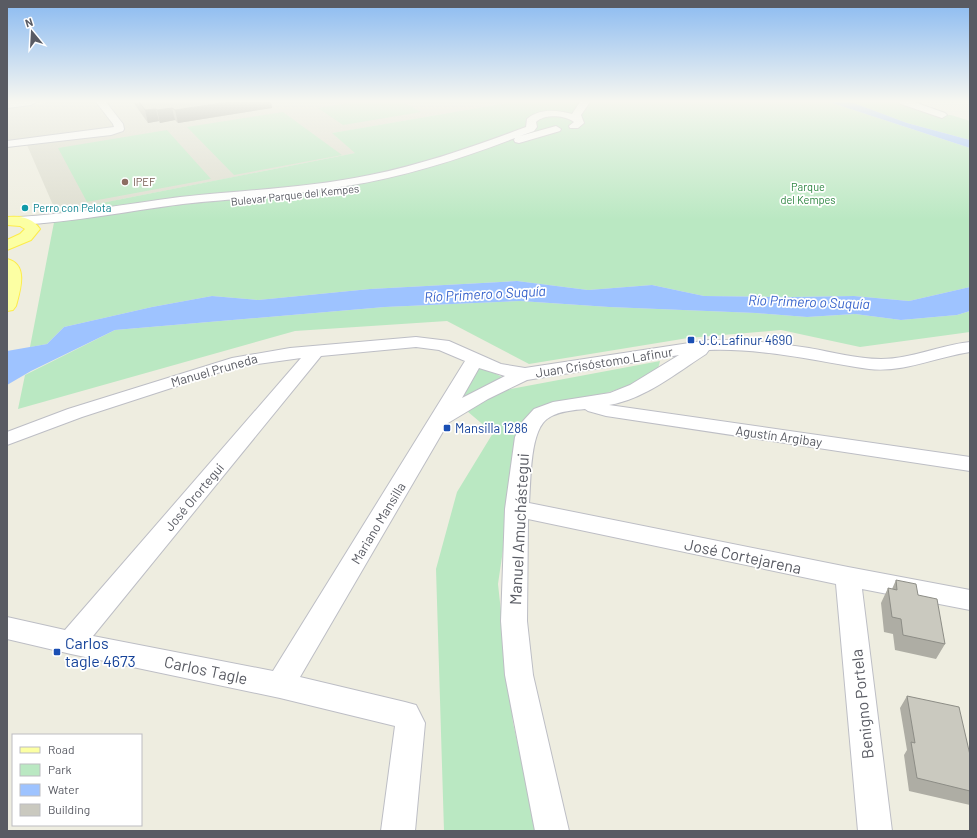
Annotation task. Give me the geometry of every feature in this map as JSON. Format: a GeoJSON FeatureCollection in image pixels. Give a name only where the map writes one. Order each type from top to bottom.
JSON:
{"type":"FeatureCollection","features":[{"type":"Feature","properties":{"kind":"main road"},"geometry":{"type":"LineString","coordinates":[[7,306],[13,288],[13,272],[8,264],[19,240],[32,230],[32,226],[26,223],[12,221]]}},
{"type":"Feature","properties":{"kind":"street","name":"Bulevar Parque del Kempes"},"geometry":{"type":"LineString","coordinates":[[12,221],[55,218],[185,200],[321,187],[366,180],[420,167],[498,141]]}},
{"type":"Feature","properties":{"kind":"street","name":"Bulevar Parque del Kempes"},"geometry":{"type":"LineString","coordinates":[[19,240],[48,229],[148,212],[332,192],[392,182],[471,160],[517,141]]}},
{"type":"Feature","properties":{"kind":"street","name":"Manuel Pruneda"},"geometry":{"type":"LineString","coordinates":[[7,439],[75,414],[254,357],[409,342],[424,342],[453,348],[475,360],[522,375]]}},
{"type":"Feature","properties":{"kind":"street","name":"Juan Crisóstomo Lafinur"},"geometry":{"type":"LineString","coordinates":[[522,375],[709,345],[754,345],[869,364],[887,365],[901,363],[954,348],[970,347]]}},
{"type":"Feature","properties":{"kind":"street","name":"Manuel Amuchástegui"},"geometry":{"type":"LineString","coordinates":[[552,831],[519,676],[514,621],[517,509],[525,437],[533,421],[541,413],[554,408],[614,398],[637,390],[709,345]]}},
{"type":"Feature","properties":{"kind":"street","name":"José Orortegui"},"geometry":{"type":"LineString","coordinates":[[72,643],[316,351]]}},
{"type":"Feature","properties":{"kind":"street","name":"Mariano Mansilla"},"geometry":{"type":"LineString","coordinates":[[280,685],[475,360]]}},
{"type":"Feature","properties":{"kind":"street"},"geometry":{"type":"LineString","coordinates":[[440,419],[481,395],[522,375]]}},
{"type":"Feature","properties":{"kind":"street","name":"Agustín Argibay"},"geometry":{"type":"LineString","coordinates":[[589,402],[595,408],[606,410],[970,464]]}},
{"type":"Feature","properties":{"kind":"street","name":"José Cortejarena"},"geometry":{"type":"LineString","coordinates":[[517,509],[848,577],[970,600]]}},
{"type":"Feature","properties":{"kind":"street","name":"Benigno Portela"},"geometry":{"type":"LineString","coordinates":[[848,577],[875,831]]}},
{"type":"Feature","properties":{"kind":"street","name":"Carlos Tagle"},"geometry":{"type":"LineString","coordinates":[[7,628],[72,643],[280,685],[405,715],[410,723],[398,831]]}},
{"type":"Feature","properties":{"kind":"shaded area"},"geometry":{"type":"Polygon","coordinates":[[[7,141],[342,141],[356,153],[56,212],[27,145],[7,148],[7,141]]]}},
{"type":"Feature","properties":{"kind":"green space"},"geometry":{"type":"Polygon","coordinates":[[[100,141],[177,141],[211,179],[87,202],[58,148],[100,141]]]}},
{"type":"Feature","properties":{"kind":"green space"},"geometry":{"type":"Polygon","coordinates":[[[201,141],[323,141],[342,155],[234,175],[201,141]]]}},
{"type":"Feature","properties":{"kind":"green space","name":"Parque del Kempes"},"geometry":{"type":"Polygon","coordinates":[[[341,141],[949,141],[970,148],[970,287],[909,301],[854,296],[704,296],[652,285],[588,290],[517,281],[370,289],[258,300],[212,296],[152,307],[64,327],[47,344],[30,347],[56,212],[355,153],[341,141]]]}},
{"type":"Feature","properties":{"kind":"green space"},"geometry":{"type":"Polygon","coordinates":[[[520,301],[807,317],[855,314],[901,320],[957,315],[970,311],[970,332],[860,347],[781,330],[688,338],[529,364],[447,321],[295,331],[18,409],[25,375],[115,330],[385,307],[520,301]]]}},
{"type":"Feature","properties":{"kind":"green space"},"geometry":{"type":"Polygon","coordinates":[[[660,361],[658,369],[634,384],[606,393],[560,401],[534,412],[520,434],[498,584],[513,723],[537,831],[444,831],[436,569],[457,492],[493,433],[461,406],[495,392],[660,361]]]}},
{"type":"Feature","properties":{"kind":"green space"},"geometry":{"type":"Polygon","coordinates":[[[478,365],[508,380],[452,408],[478,365]]]}},
{"type":"Feature","properties":{"kind":"water"},"geometry":{"type":"Polygon","coordinates":[[[949,141],[970,141],[970,148],[949,141]]]}},
{"type":"Feature","properties":{"kind":"water","name":"Río Primero o Suquía"},"geometry":{"type":"Polygon","coordinates":[[[517,281],[588,290],[652,285],[704,296],[854,296],[909,301],[970,287],[970,311],[957,315],[901,320],[855,314],[807,317],[520,301],[385,307],[115,330],[31,371],[7,385],[7,351],[47,344],[64,327],[152,307],[212,296],[258,300],[370,289],[517,281]]]}},
{"type":"Feature","properties":{"kind":"building"},"geometry":{"type":"Polygon","coordinates":[[[896,580],[916,584],[918,595],[937,599],[945,644],[903,635],[901,619],[892,617],[888,588],[897,590],[896,580]]]}},
{"type":"Feature","properties":{"kind":"building"},"geometry":{"type":"Polygon","coordinates":[[[907,696],[959,707],[970,755],[970,791],[917,778],[911,742],[915,743],[907,696]]]}},
{"type":"Feature","properties":{"kind":"place","name":"IPEF"},"geometry":{"type":"Point","coordinates":[125,182]}},
{"type":"Feature","properties":{"kind":"place","name":"Perro con Pelota"},"geometry":{"type":"Point","coordinates":[25,208]}},
{"type":"Feature","properties":{"kind":"place","name":"J.C.Lafinur 4690"},"geometry":{"type":"Point","coordinates":[691,340]}},
{"type":"Feature","properties":{"kind":"place","name":"Mansilla 1286"},"geometry":{"type":"Point","coordinates":[447,428]}},
{"type":"Feature","properties":{"kind":"place","name":"Carlos tagle 4673"},"geometry":{"type":"Point","coordinates":[57,652]}}]}
